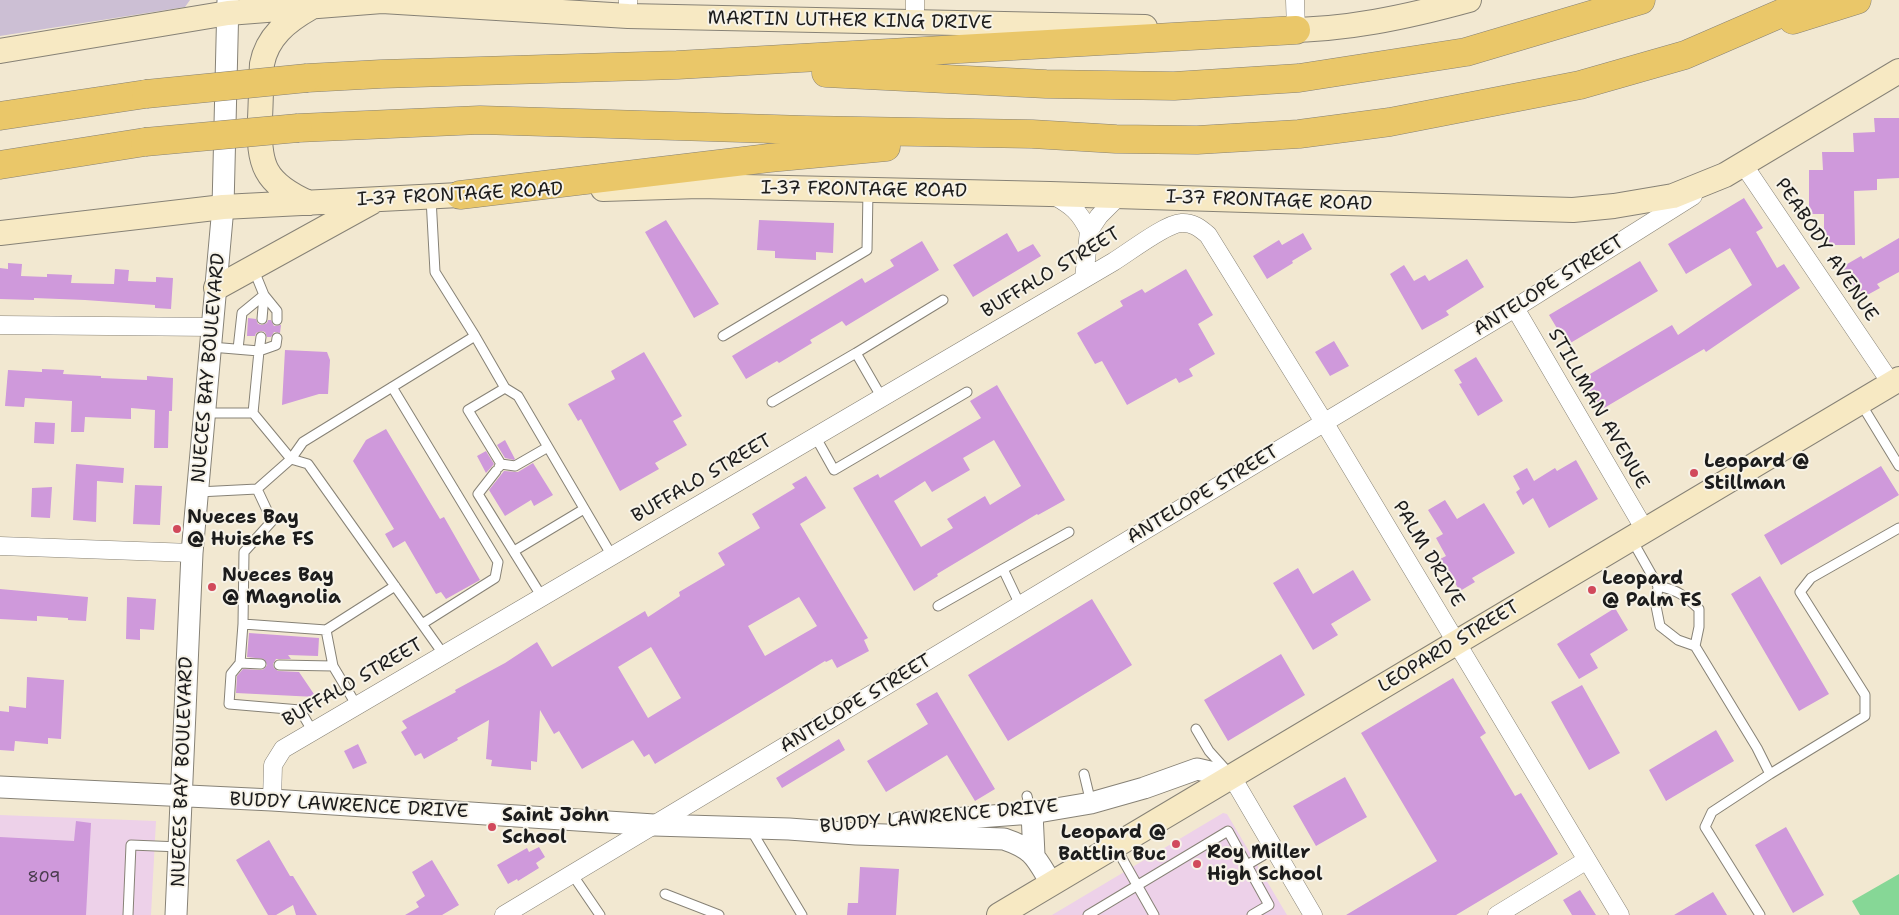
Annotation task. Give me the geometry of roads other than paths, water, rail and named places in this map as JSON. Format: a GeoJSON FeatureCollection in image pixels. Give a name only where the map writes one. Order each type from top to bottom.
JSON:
{"type":"FeatureCollection","features":[{"type":"Feature","properties":{"kind":"highway"},"geometry":{"type":"LineString","coordinates":[[677,65],[1046,84],[1174,86],[1299,78],[1466,52],[1642,0]]}},
{"type":"Feature","properties":{"kind":"highway"},"geometry":{"type":"LineString","coordinates":[[1685,55],[1812,0]]}},
{"type":"Feature","properties":{"kind":"highway"},"geometry":{"type":"LineString","coordinates":[[0,165],[145,142],[298,128],[480,120],[787,130],[1032,134],[1116,139],[1197,140],[1299,134],[1390,122],[1580,85],[1685,55],[1857,0]]}},
{"type":"Feature","properties":{"kind":"highway"},"geometry":{"type":"LineString","coordinates":[[0,116],[146,94],[307,78],[677,65],[1296,30]]}},
{"type":"Feature","properties":{"kind":"highway"},"geometry":{"type":"LineString","coordinates":[[460,195],[841,151],[1116,139]]}},
{"type":"Feature","properties":{"kind":"main road","name":"MARTIN LUTHER KING DRIVE"},"geometry":{"type":"LineString","coordinates":[[228,6],[312,7],[382,1],[628,8],[915,11],[1296,30],[1336,28],[1371,22],[1469,0]]}},
{"type":"Feature","properties":{"kind":"main road"},"geometry":{"type":"LineString","coordinates":[[0,51],[228,6]]}},
{"type":"Feature","properties":{"kind":"main road"},"geometry":{"type":"LineString","coordinates":[[309,203],[295,197],[278,185],[265,167],[259,146],[262,64],[265,52],[273,38],[284,25],[312,7]]}},
{"type":"Feature","properties":{"kind":"main road","name":"ANTELOPE STREET"},"geometry":{"type":"LineString","coordinates":[[1734,170],[1899,71]]}},
{"type":"Feature","properties":{"kind":"main road","name":"I-37 FRONTAGE ROAD"},"geometry":{"type":"LineString","coordinates":[[0,233],[223,207],[573,190],[699,186],[1050,194],[1573,210],[1614,206],[1673,196],[1734,170]]}},
{"type":"Feature","properties":{"kind":"main road"},"geometry":{"type":"LineString","coordinates":[[216,288],[376,199]]}},
{"type":"Feature","properties":{"kind":"main road","name":"LEOPARD STREET"},"geometry":{"type":"LineString","coordinates":[[999,915],[1895,381]]}},
{"type":"Feature","properties":{"kind":"street"},"geometry":{"type":"LineString","coordinates":[[1295,0],[1296,30]]}},
{"type":"Feature","properties":{"kind":"street","name":"NUECES BAY BOULEVARD"},"geometry":{"type":"LineString","coordinates":[[176,915],[183,797],[192,553],[223,207],[228,6]]}},
{"type":"Feature","properties":{"kind":"street","name":"ANTELOPE STREET"},"geometry":{"type":"LineString","coordinates":[[509,914],[572,874],[1515,308],[1734,170]]}},
{"type":"Feature","properties":{"kind":"street","name":"PEABODY AVENUE"},"geometry":{"type":"LineString","coordinates":[[1734,170],[1895,381]]}},
{"type":"Feature","properties":{"kind":"street"},"geometry":{"type":"LineString","coordinates":[[1050,194],[1071,205],[1083,219],[1089,231]]}},
{"type":"Feature","properties":{"kind":"street"},"geometry":{"type":"LineString","coordinates":[[1084,279],[1089,231],[1099,216],[1119,196]]}},
{"type":"Feature","properties":{"kind":"street","name":"BUFFALO STREET"},"geometry":{"type":"LineString","coordinates":[[272,800],[273,766],[283,749],[1084,279],[1167,228],[1180,223],[1190,224]]}},
{"type":"Feature","properties":{"kind":"street","name":"PALM DRIVE"},"geometry":{"type":"LineString","coordinates":[[1190,224],[1199,227],[1208,235],[1324,422],[1620,915]]}},
{"type":"Feature","properties":{"kind":"street","name":"STILLMAN AVENUE"},"geometry":{"type":"LineString","coordinates":[[1515,308],[1638,535]]}},
{"type":"Feature","properties":{"kind":"street"},"geometry":{"type":"LineString","coordinates":[[0,325],[212,337]]}},
{"type":"Feature","properties":{"kind":"street"},"geometry":{"type":"LineString","coordinates":[[0,546],[192,553]]}},
{"type":"Feature","properties":{"kind":"street","name":"BUDDY LAWRENCE DRIVE"},"geometry":{"type":"LineString","coordinates":[[789,829],[1091,803],[1144,788],[1197,769],[1232,776]]}},
{"type":"Feature","properties":{"kind":"street"},"geometry":{"type":"LineString","coordinates":[[1232,776],[1313,915]]}},
{"type":"Feature","properties":{"kind":"street","name":"BUDDY LAWRENCE DRIVE"},"geometry":{"type":"LineString","coordinates":[[0,787],[272,800],[654,825],[1004,839],[1021,845],[1034,855],[1051,883]]}},
{"type":"Feature","properties":{"kind":"street"},"geometry":{"type":"LineString","coordinates":[[1004,839],[1027,808]]}},
{"type":"Feature","properties":{"kind":"street"},"geometry":{"type":"LineString","coordinates":[[1027,808],[1034,855]]}},
{"type":"Feature","properties":{"kind":"street"},"geometry":{"type":"LineString","coordinates":[[1497,915],[1587,860]]}},
{"type":"Feature","properties":{"kind":"lane"},"geometry":{"type":"LineString","coordinates":[[723,336],[867,250],[868,190]]}},
{"type":"Feature","properties":{"kind":"lane"},"geometry":{"type":"LineString","coordinates":[[431,197],[435,272],[505,388],[518,396],[612,556]]}},
{"type":"Feature","properties":{"kind":"lane"},"geometry":{"type":"LineString","coordinates":[[253,268],[264,295],[277,311],[277,320]]}},
{"type":"Feature","properties":{"kind":"lane"},"geometry":{"type":"LineString","coordinates":[[262,319],[264,295]]}},
{"type":"Feature","properties":{"kind":"lane"},"geometry":{"type":"LineString","coordinates":[[238,349],[242,314],[264,295]]}},
{"type":"Feature","properties":{"kind":"lane"},"geometry":{"type":"LineString","coordinates":[[772,402],[943,300]]}},
{"type":"Feature","properties":{"kind":"lane"},"geometry":{"type":"LineString","coordinates":[[261,336],[253,413],[291,459],[308,464],[444,654]]}},
{"type":"Feature","properties":{"kind":"lane"},"geometry":{"type":"LineString","coordinates":[[198,492],[257,489],[291,459],[303,442],[475,336]]}},
{"type":"Feature","properties":{"kind":"lane"},"geometry":{"type":"LineString","coordinates":[[212,337],[238,349],[260,351],[276,345],[277,338]]}},
{"type":"Feature","properties":{"kind":"lane"},"geometry":{"type":"LineString","coordinates":[[856,353],[882,398]]}},
{"type":"Feature","properties":{"kind":"lane"},"geometry":{"type":"LineString","coordinates":[[392,387],[498,562],[495,578],[422,624]]}},
{"type":"Feature","properties":{"kind":"lane"},"geometry":{"type":"LineString","coordinates":[[499,467],[468,410],[505,388]]}},
{"type":"Feature","properties":{"kind":"lane"},"geometry":{"type":"LineString","coordinates":[[816,436],[834,470],[967,392]]}},
{"type":"Feature","properties":{"kind":"lane"},"geometry":{"type":"LineString","coordinates":[[1860,402],[1899,466]]}},
{"type":"Feature","properties":{"kind":"lane"},"geometry":{"type":"LineString","coordinates":[[205,413],[253,413]]}},
{"type":"Feature","properties":{"kind":"lane"},"geometry":{"type":"LineString","coordinates":[[542,597],[478,494],[499,467],[515,466],[548,446]]}},
{"type":"Feature","properties":{"kind":"lane"},"geometry":{"type":"LineString","coordinates":[[257,489],[272,521],[244,552],[243,624],[240,663],[231,674],[229,704],[300,710],[312,732]]}},
{"type":"Feature","properties":{"kind":"lane"},"geometry":{"type":"LineString","coordinates":[[514,551],[584,509]]}},
{"type":"Feature","properties":{"kind":"lane"},"geometry":{"type":"LineString","coordinates":[[1760,915],[1704,827],[1712,812],[1865,716],[1865,695],[1800,592],[1811,578],[1899,528]]}},
{"type":"Feature","properties":{"kind":"lane"},"geometry":{"type":"LineString","coordinates":[[938,606],[1069,532]]}},
{"type":"Feature","properties":{"kind":"lane"},"geometry":{"type":"LineString","coordinates":[[1638,535],[1658,586],[1656,606],[1660,626],[1678,640],[1696,646]]}},
{"type":"Feature","properties":{"kind":"lane"},"geometry":{"type":"LineString","coordinates":[[1003,569],[1020,605]]}},
{"type":"Feature","properties":{"kind":"lane"},"geometry":{"type":"LineString","coordinates":[[243,624],[258,630],[306,633],[326,630],[395,586]]}},
{"type":"Feature","properties":{"kind":"lane"},"geometry":{"type":"LineString","coordinates":[[1658,586],[1673,589],[1685,596],[1699,609],[1696,646],[1758,748],[1770,774]]}},
{"type":"Feature","properties":{"kind":"lane"},"geometry":{"type":"LineString","coordinates":[[326,630],[333,666],[357,706]]}},
{"type":"Feature","properties":{"kind":"lane"},"geometry":{"type":"LineString","coordinates":[[240,663],[258,664],[256,653]]}},
{"type":"Feature","properties":{"kind":"lane"},"geometry":{"type":"LineString","coordinates":[[288,655],[284,665],[304,660],[333,666]]}},
{"type":"Feature","properties":{"kind":"lane"},"geometry":{"type":"LineString","coordinates":[[1196,729],[1209,751],[1232,776]]}},
{"type":"Feature","properties":{"kind":"lane"},"geometry":{"type":"LineString","coordinates":[[1084,774],[1091,803]]}},
{"type":"Feature","properties":{"kind":"lane"},"geometry":{"type":"LineString","coordinates":[[749,828],[802,915]]}},
{"type":"Feature","properties":{"kind":"lane"},"geometry":{"type":"LineString","coordinates":[[1088,915],[1228,831],[1269,905],[1252,915]]}},
{"type":"Feature","properties":{"kind":"lane"},"geometry":{"type":"LineString","coordinates":[[128,915],[131,845],[180,847]]}},
{"type":"Feature","properties":{"kind":"lane"},"geometry":{"type":"LineString","coordinates":[[1115,845],[1154,915]]}},
{"type":"Feature","properties":{"kind":"lane"},"geometry":{"type":"LineString","coordinates":[[1247,865],[1274,849]]}},
{"type":"Feature","properties":{"kind":"lane"},"geometry":{"type":"LineString","coordinates":[[572,874],[600,915]]}},
{"type":"Feature","properties":{"kind":"lane"},"geometry":{"type":"LineString","coordinates":[[665,894],[719,915]]}},
{"type":"Feature","properties":{"kind":"place","name":"Leopard @ Stillman"},"geometry":{"type":"Point","coordinates":[1694,473]}},
{"type":"Feature","properties":{"kind":"place","name":"Nueces Bay @ Huische FS"},"geometry":{"type":"Point","coordinates":[177,529]}},
{"type":"Feature","properties":{"kind":"place","name":"Nueces Bay @ Magnolia"},"geometry":{"type":"Point","coordinates":[212,587]}},
{"type":"Feature","properties":{"kind":"place","name":"Leopard @ Palm FS"},"geometry":{"type":"Point","coordinates":[1592,590]}},
{"type":"Feature","properties":{"kind":"place","name":"Saint John School"},"geometry":{"type":"Point","coordinates":[492,827]}},
{"type":"Feature","properties":{"kind":"place","name":"Leopard @ Battlin Buc"},"geometry":{"type":"Point","coordinates":[1176,844]}},
{"type":"Feature","properties":{"kind":"place","name":"Roy Miller High School"},"geometry":{"type":"Point","coordinates":[1197,864]}}]}
